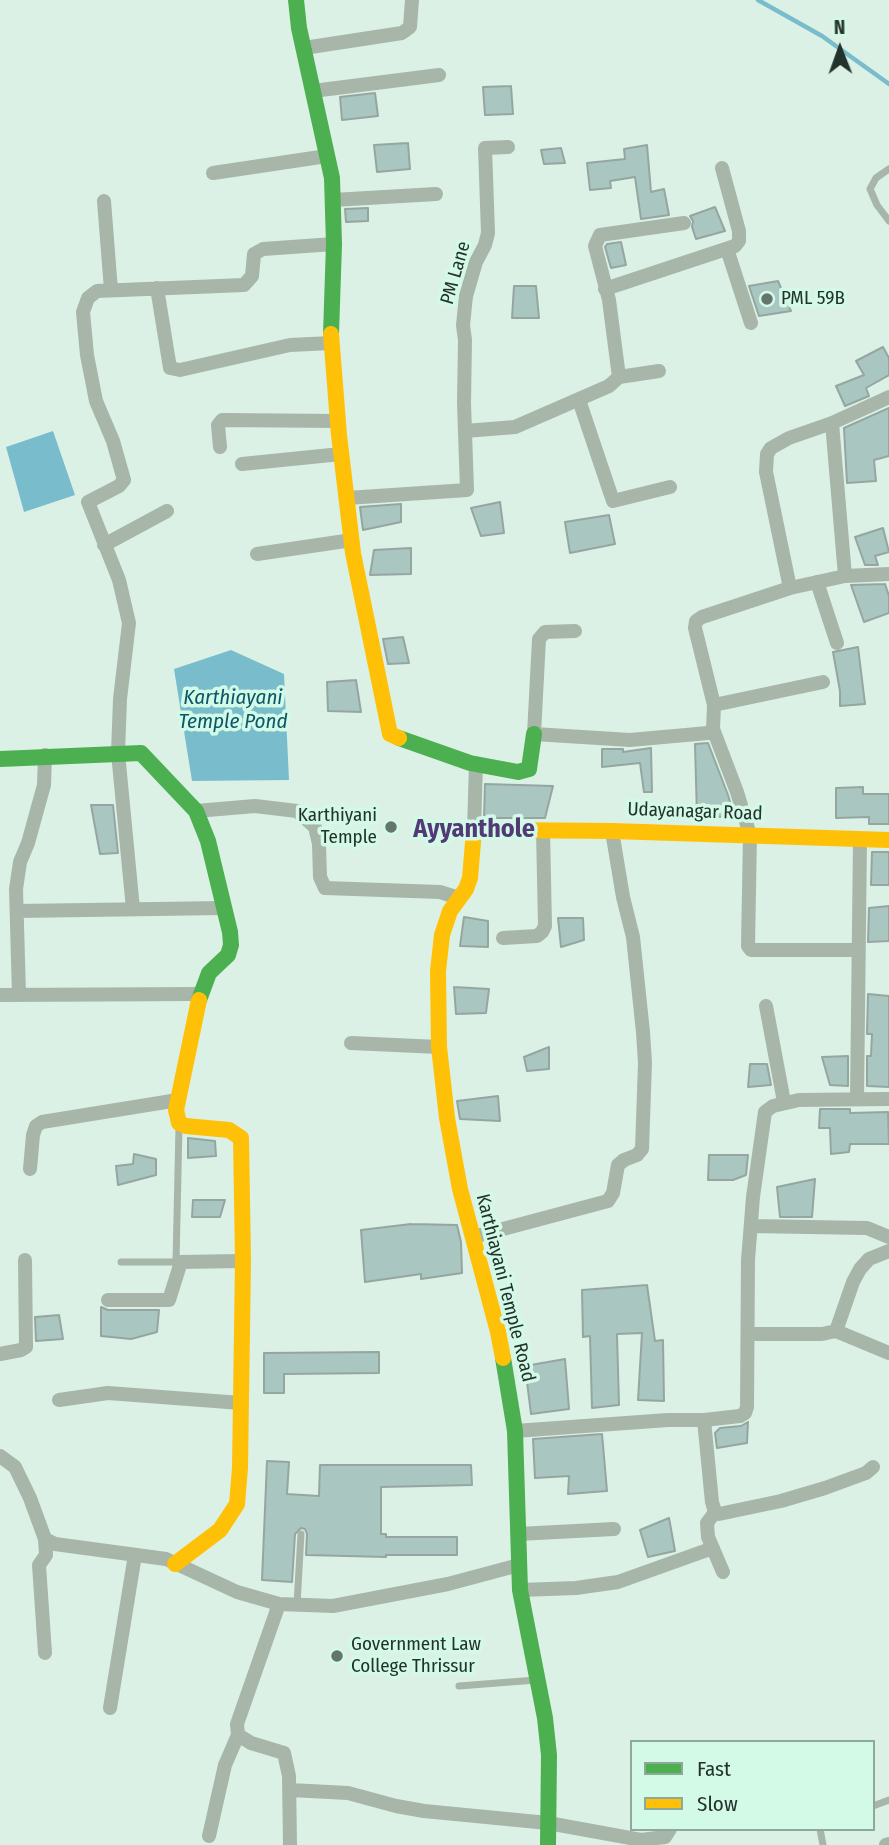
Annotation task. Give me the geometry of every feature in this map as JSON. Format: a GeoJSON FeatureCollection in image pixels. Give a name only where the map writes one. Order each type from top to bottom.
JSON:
{"type":"FeatureCollection","features":[{"type":"Feature","properties":{"kind":"street"},"geometry":{"type":"LineString","coordinates":[[296,0],[332,178],[334,244],[331,343],[337,421],[352,540],[390,734],[427,750],[476,764],[518,772],[529,769],[534,734],[539,639],[545,632],[575,631]]}},
{"type":"Feature","properties":{"kind":"street"},"geometry":{"type":"LineString","coordinates":[[304,48],[402,33],[410,27],[412,0]]}},
{"type":"Feature","properties":{"kind":"street"},"geometry":{"type":"LineString","coordinates":[[313,91],[439,75]]}},
{"type":"Feature","properties":{"kind":"street","name":"PM Lane"},"geometry":{"type":"LineString","coordinates":[[347,498],[467,490],[463,325],[466,296],[488,233],[485,148],[508,147]]}},
{"type":"Feature","properties":{"kind":"street"},"geometry":{"type":"LineString","coordinates":[[213,173],[327,156]]}},
{"type":"Feature","properties":{"kind":"street"},"geometry":{"type":"LineString","coordinates":[[605,289],[735,246],[739,241],[739,231],[722,168]]}},
{"type":"Feature","properties":{"kind":"street"},"geometry":{"type":"LineString","coordinates":[[333,200],[436,194]]}},
{"type":"Feature","properties":{"kind":"street"},"geometry":{"type":"LineString","coordinates":[[104,201],[111,290]]}},
{"type":"Feature","properties":{"kind":"street"},"geometry":{"type":"LineString","coordinates":[[619,377],[609,300],[594,246],[600,234],[684,223]]}},
{"type":"Feature","properties":{"kind":"street"},"geometry":{"type":"LineString","coordinates":[[133,909],[118,753],[120,699],[129,623],[120,580],[88,502],[119,486],[124,480],[96,401],[86,355],[83,312],[88,298],[97,291],[244,285],[251,276],[254,254],[263,249],[334,244]]}},
{"type":"Feature","properties":{"kind":"street"},"geometry":{"type":"LineString","coordinates":[[727,249],[751,323]]}},
{"type":"Feature","properties":{"kind":"street"},"geometry":{"type":"LineString","coordinates":[[157,288],[170,368],[180,370],[290,345],[331,343]]}},
{"type":"Feature","properties":{"kind":"street"},"geometry":{"type":"LineString","coordinates":[[465,431],[515,427],[609,386],[619,377],[659,371]]}},
{"type":"Feature","properties":{"kind":"street"},"geometry":{"type":"LineString","coordinates":[[790,588],[766,472],[767,454],[771,448],[789,438],[832,423],[889,397]]}},
{"type":"Feature","properties":{"kind":"street"},"geometry":{"type":"LineString","coordinates":[[579,400],[613,501],[670,487]]}},
{"type":"Feature","properties":{"kind":"street"},"geometry":{"type":"LineString","coordinates":[[220,447],[218,425],[222,420],[337,421]]}},
{"type":"Feature","properties":{"kind":"street"},"geometry":{"type":"LineString","coordinates":[[832,423],[845,576]]}},
{"type":"Feature","properties":{"kind":"street"},"geometry":{"type":"LineString","coordinates":[[242,464],[341,454]]}},
{"type":"Feature","properties":{"kind":"street"},"geometry":{"type":"LineString","coordinates":[[104,545],[167,512]]}},
{"type":"Feature","properties":{"kind":"street"},"geometry":{"type":"LineString","coordinates":[[257,554],[352,540]]}},
{"type":"Feature","properties":{"kind":"street"},"geometry":{"type":"LineString","coordinates":[[858,950],[751,950],[748,946],[750,835],[713,729],[714,705],[695,628],[696,621],[702,617],[790,588],[845,576],[889,574]]}},
{"type":"Feature","properties":{"kind":"street"},"geometry":{"type":"LineString","coordinates":[[817,582],[837,643]]}},
{"type":"Feature","properties":{"kind":"street"},"geometry":{"type":"LineString","coordinates":[[714,705],[823,682]]}},
{"type":"Feature","properties":{"kind":"street"},"geometry":{"type":"LineString","coordinates":[[534,734],[630,740],[708,733],[713,729]]}},
{"type":"Feature","properties":{"kind":"street"},"geometry":{"type":"LineString","coordinates":[[0,759],[141,753],[196,811],[208,841],[224,908],[231,945],[228,955],[209,973],[200,994],[176,1110],[179,1123],[229,1130],[241,1138],[243,1261],[240,1468],[237,1504],[220,1530],[175,1564]]}},
{"type":"Feature","properties":{"kind":"street"},"geometry":{"type":"LineString","coordinates":[[19,995],[16,889],[20,862],[41,796],[45,755]]}},
{"type":"Feature","properties":{"kind":"street"},"geometry":{"type":"LineString","coordinates":[[474,830],[476,764]]}},
{"type":"Feature","properties":{"kind":"street"},"geometry":{"type":"LineString","coordinates":[[196,811],[255,806],[297,811],[315,827],[319,844],[320,877],[325,888],[440,892],[459,898]]}},
{"type":"Feature","properties":{"kind":"street"},"geometry":{"type":"LineString","coordinates":[[472,852],[499,830],[474,813]]}},
{"type":"Feature","properties":{"kind":"street","name":"Karthiayani Temple Road"},"geometry":{"type":"LineString","coordinates":[[474,830],[470,878],[450,911],[442,935],[438,971],[439,1047],[447,1118],[460,1189],[498,1332],[515,1431],[520,1590],[545,1718],[549,1755],[548,1845]]}},
{"type":"Feature","properties":{"kind":"street","name":"Udayanagar Road"},"geometry":{"type":"LineString","coordinates":[[499,830],[889,840]]}},
{"type":"Feature","properties":{"kind":"street"},"geometry":{"type":"LineString","coordinates":[[503,938],[537,936],[545,926],[543,830]]}},
{"type":"Feature","properties":{"kind":"street"},"geometry":{"type":"LineString","coordinates":[[474,1237],[608,1201],[613,1193],[618,1166],[642,1149],[645,1063],[643,1032],[634,937],[623,897],[612,831]]}},
{"type":"Feature","properties":{"kind":"street"},"geometry":{"type":"LineString","coordinates":[[857,1099],[860,839]]}},
{"type":"Feature","properties":{"kind":"street"},"geometry":{"type":"LineString","coordinates":[[17,911],[224,908]]}},
{"type":"Feature","properties":{"kind":"street"},"geometry":{"type":"LineString","coordinates":[[0,995],[200,994]]}},
{"type":"Feature","properties":{"kind":"street"},"geometry":{"type":"LineString","coordinates":[[765,1006],[784,1102]]}},
{"type":"Feature","properties":{"kind":"street"},"geometry":{"type":"LineString","coordinates":[[351,1043],[439,1047]]}},
{"type":"Feature","properties":{"kind":"street"},"geometry":{"type":"LineString","coordinates":[[515,1431],[654,1420],[704,1420],[740,1416],[745,1413],[751,1226],[765,1112],[784,1102],[799,1100],[889,1099]]}},
{"type":"Feature","properties":{"kind":"street"},"geometry":{"type":"LineString","coordinates":[[30,1169],[33,1135],[36,1126],[42,1122],[178,1100]]}},
{"type":"Feature","properties":{"kind":"street"},"geometry":{"type":"LineString","coordinates":[[751,1226],[867,1228],[889,1237]]}},
{"type":"Feature","properties":{"kind":"street"},"geometry":{"type":"LineString","coordinates":[[836,1331],[860,1269],[869,1259],[889,1251]]}},
{"type":"Feature","properties":{"kind":"street"},"geometry":{"type":"LineString","coordinates":[[0,1354],[26,1347],[25,1260]]}},
{"type":"Feature","properties":{"kind":"street"},"geometry":{"type":"LineString","coordinates":[[108,1300],[169,1300],[178,1262],[243,1261]]}},
{"type":"Feature","properties":{"kind":"street"},"geometry":{"type":"LineString","coordinates":[[748,1334],[822,1334],[836,1331],[889,1353]]}},
{"type":"Feature","properties":{"kind":"street"},"geometry":{"type":"LineString","coordinates":[[60,1399],[108,1393],[241,1403]]}},
{"type":"Feature","properties":{"kind":"street"},"geometry":{"type":"LineString","coordinates":[[704,1420],[715,1512],[707,1523],[708,1537],[723,1572]]}},
{"type":"Feature","properties":{"kind":"street"},"geometry":{"type":"LineString","coordinates":[[0,1456],[15,1467],[45,1539],[46,1555],[39,1565],[45,1653]]}},
{"type":"Feature","properties":{"kind":"street"},"geometry":{"type":"LineString","coordinates":[[715,1512],[724,1514],[781,1501],[857,1477],[873,1467]]}},
{"type":"Feature","properties":{"kind":"street"},"geometry":{"type":"LineString","coordinates":[[518,1534],[614,1529]]}},
{"type":"Feature","properties":{"kind":"street"},"geometry":{"type":"LineString","coordinates":[[45,1539],[55,1545],[166,1559],[237,1592],[279,1604],[297,1605],[333,1606],[448,1584],[519,1565]]}},
{"type":"Feature","properties":{"kind":"street"},"geometry":{"type":"LineString","coordinates":[[520,1590],[576,1588],[618,1582],[713,1548]]}},
{"type":"Feature","properties":{"kind":"street"},"geometry":{"type":"LineString","coordinates":[[110,1708],[135,1555]]}},
{"type":"Feature","properties":{"kind":"street"},"geometry":{"type":"LineString","coordinates":[[209,1836],[225,1765],[238,1735],[236,1724],[279,1604]]}},
{"type":"Feature","properties":{"kind":"street"},"geometry":{"type":"LineString","coordinates":[[238,1735],[251,1743],[285,1753],[289,1765],[290,1845]]}},
{"type":"Feature","properties":{"kind":"street"},"geometry":{"type":"LineString","coordinates":[[290,1790],[339,1792],[424,1811],[548,1823],[641,1839],[665,1837],[669,1831]]}},
{"type":"Feature","properties":{"kind":"lane"},"geometry":{"type":"LineString","coordinates":[[889,169],[876,178],[870,189],[877,205],[889,221]]}},
{"type":"Feature","properties":{"kind":"lane"},"geometry":{"type":"LineString","coordinates":[[121,1262],[178,1262],[179,1123]]}},
{"type":"Feature","properties":{"kind":"lane"},"geometry":{"type":"LineString","coordinates":[[297,1605],[300,1534]]}},
{"type":"Feature","properties":{"kind":"lane"},"geometry":{"type":"LineString","coordinates":[[458,1686],[537,1680]]}},
{"type":"Feature","properties":{"kind":"water"},"geometry":{"type":"Polygon","coordinates":[[[53,431],[75,495],[24,512],[6,447],[53,431]]]}},
{"type":"Feature","properties":{"kind":"water","name":"Karthiayani Temple Pond"},"geometry":{"type":"Polygon","coordinates":[[[231,650],[284,674],[289,780],[192,781],[174,669],[231,650]]]}},
{"type":"Feature","properties":{"kind":"building"},"geometry":{"type":"Polygon","coordinates":[[[511,86],[513,114],[485,115],[483,87],[511,86]]]}},
{"type":"Feature","properties":{"kind":"building"},"geometry":{"type":"Polygon","coordinates":[[[375,93],[378,116],[342,120],[340,97],[375,93]]]}},
{"type":"Feature","properties":{"kind":"building"},"geometry":{"type":"Polygon","coordinates":[[[408,143],[410,169],[377,172],[374,145],[408,143]]]}},
{"type":"Feature","properties":{"kind":"building"},"geometry":{"type":"Polygon","coordinates":[[[647,145],[651,192],[664,189],[669,215],[641,219],[635,177],[610,181],[611,188],[590,190],[587,163],[625,159],[624,149],[647,145]]]}},
{"type":"Feature","properties":{"kind":"building"},"geometry":{"type":"Polygon","coordinates":[[[561,148],[565,163],[544,164],[541,150],[561,148]]]}},
{"type":"Feature","properties":{"kind":"building"},"geometry":{"type":"Polygon","coordinates":[[[715,207],[725,231],[696,239],[690,216],[715,207]]]}},
{"type":"Feature","properties":{"kind":"building"},"geometry":{"type":"Polygon","coordinates":[[[368,208],[368,221],[346,222],[345,209],[368,208]]]}},
{"type":"Feature","properties":{"kind":"building"},"geometry":{"type":"Polygon","coordinates":[[[621,242],[626,265],[611,268],[605,247],[607,244],[621,242]]]}},
{"type":"Feature","properties":{"kind":"building","name":"PML 59B"},"geometry":{"type":"Polygon","coordinates":[[[778,281],[791,311],[759,316],[749,286],[778,281]]]}},
{"type":"Feature","properties":{"kind":"building"},"geometry":{"type":"Polygon","coordinates":[[[514,286],[536,286],[539,318],[512,318],[514,286]]]}},
{"type":"Feature","properties":{"kind":"building"},"geometry":{"type":"Polygon","coordinates":[[[883,347],[889,358],[889,375],[866,388],[869,396],[845,406],[836,386],[864,375],[856,361],[883,347]]]}},
{"type":"Feature","properties":{"kind":"building"},"geometry":{"type":"Polygon","coordinates":[[[889,408],[889,456],[874,460],[876,481],[847,483],[844,428],[889,408]]]}},
{"type":"Feature","properties":{"kind":"building"},"geometry":{"type":"Polygon","coordinates":[[[500,502],[504,533],[481,536],[471,508],[500,502]]]}},
{"type":"Feature","properties":{"kind":"building"},"geometry":{"type":"Polygon","coordinates":[[[401,504],[401,522],[363,530],[360,507],[401,504]]]}},
{"type":"Feature","properties":{"kind":"building"},"geometry":{"type":"Polygon","coordinates":[[[609,515],[615,544],[570,553],[565,522],[609,515]]]}},
{"type":"Feature","properties":{"kind":"building"},"geometry":{"type":"Polygon","coordinates":[[[883,528],[889,552],[875,556],[878,565],[865,565],[855,537],[883,528]]]}},
{"type":"Feature","properties":{"kind":"building"},"geometry":{"type":"Polygon","coordinates":[[[411,548],[411,574],[370,575],[374,550],[411,548]]]}},
{"type":"Feature","properties":{"kind":"building"},"geometry":{"type":"Polygon","coordinates":[[[885,584],[889,596],[889,613],[864,622],[851,585],[885,584]]]}},
{"type":"Feature","properties":{"kind":"building"},"geometry":{"type":"Polygon","coordinates":[[[403,637],[409,663],[388,664],[383,639],[403,637]]]}},
{"type":"Feature","properties":{"kind":"building"},"geometry":{"type":"Polygon","coordinates":[[[858,647],[865,704],[840,706],[833,652],[858,647]]]}},
{"type":"Feature","properties":{"kind":"building"},"geometry":{"type":"Polygon","coordinates":[[[356,680],[361,712],[328,711],[327,682],[356,680]]]}},
{"type":"Feature","properties":{"kind":"building"},"geometry":{"type":"Polygon","coordinates":[[[708,743],[734,816],[697,818],[695,744],[708,743]]]}},
{"type":"Feature","properties":{"kind":"building"},"geometry":{"type":"Polygon","coordinates":[[[651,748],[652,792],[644,792],[640,763],[602,767],[602,749],[623,749],[623,752],[651,748]]]}},
{"type":"Feature","properties":{"kind":"building"},"geometry":{"type":"Polygon","coordinates":[[[485,784],[553,786],[545,818],[484,818],[485,784]]]}},
{"type":"Feature","properties":{"kind":"building"},"geometry":{"type":"Polygon","coordinates":[[[863,787],[863,794],[889,794],[889,824],[869,824],[869,817],[836,818],[836,788],[863,787]]]}},
{"type":"Feature","properties":{"kind":"building"},"geometry":{"type":"Polygon","coordinates":[[[91,805],[113,805],[118,853],[100,854],[91,805]]]}},
{"type":"Feature","properties":{"kind":"building"},"geometry":{"type":"Polygon","coordinates":[[[872,852],[889,852],[889,885],[871,885],[872,852]]]}},
{"type":"Feature","properties":{"kind":"building"},"geometry":{"type":"Polygon","coordinates":[[[889,906],[889,941],[868,942],[869,908],[889,906]]]}},
{"type":"Feature","properties":{"kind":"building"},"geometry":{"type":"Polygon","coordinates":[[[464,917],[488,921],[488,947],[460,946],[464,917]]]}},
{"type":"Feature","properties":{"kind":"building"},"geometry":{"type":"Polygon","coordinates":[[[558,918],[583,918],[584,940],[561,947],[558,918]]]}},
{"type":"Feature","properties":{"kind":"building"},"geometry":{"type":"Polygon","coordinates":[[[454,987],[489,989],[486,1013],[456,1014],[454,987]]]}},
{"type":"Feature","properties":{"kind":"building"},"geometry":{"type":"Polygon","coordinates":[[[868,994],[889,996],[889,1087],[867,1086],[867,1056],[871,1056],[872,1034],[867,1034],[868,994]]]}},
{"type":"Feature","properties":{"kind":"building"},"geometry":{"type":"Polygon","coordinates":[[[549,1047],[549,1069],[527,1071],[524,1057],[549,1047]]]}},
{"type":"Feature","properties":{"kind":"building"},"geometry":{"type":"Polygon","coordinates":[[[848,1056],[848,1086],[830,1085],[822,1057],[848,1056]]]}},
{"type":"Feature","properties":{"kind":"building"},"geometry":{"type":"Polygon","coordinates":[[[750,1064],[767,1064],[771,1085],[748,1087],[750,1064]]]}},
{"type":"Feature","properties":{"kind":"building"},"geometry":{"type":"Polygon","coordinates":[[[498,1096],[500,1121],[460,1119],[457,1101],[498,1096]]]}},
{"type":"Feature","properties":{"kind":"building"},"geometry":{"type":"Polygon","coordinates":[[[820,1109],[850,1109],[850,1113],[888,1112],[889,1144],[850,1144],[849,1152],[831,1154],[830,1128],[819,1128],[820,1109]]]}},
{"type":"Feature","properties":{"kind":"building"},"geometry":{"type":"Polygon","coordinates":[[[188,1138],[215,1141],[216,1156],[188,1158],[188,1138]]]}},
{"type":"Feature","properties":{"kind":"building"},"geometry":{"type":"Polygon","coordinates":[[[134,1154],[156,1159],[156,1175],[118,1185],[116,1166],[133,1164],[134,1154]]]}},
{"type":"Feature","properties":{"kind":"building"},"geometry":{"type":"Polygon","coordinates":[[[709,1155],[748,1155],[746,1175],[733,1180],[708,1180],[709,1155]]]}},
{"type":"Feature","properties":{"kind":"building"},"geometry":{"type":"Polygon","coordinates":[[[815,1179],[812,1217],[780,1217],[777,1187],[815,1179]]]}},
{"type":"Feature","properties":{"kind":"building"},"geometry":{"type":"Polygon","coordinates":[[[193,1200],[225,1200],[220,1217],[192,1217],[193,1200]]]}},
{"type":"Feature","properties":{"kind":"building"},"geometry":{"type":"Polygon","coordinates":[[[411,1224],[457,1225],[461,1242],[462,1273],[421,1279],[421,1274],[365,1282],[361,1230],[411,1224]]]}},
{"type":"Feature","properties":{"kind":"building"},"geometry":{"type":"Polygon","coordinates":[[[647,1285],[655,1341],[663,1340],[664,1401],[638,1400],[642,1333],[617,1334],[619,1405],[592,1408],[590,1336],[583,1337],[582,1290],[647,1285]]]}},
{"type":"Feature","properties":{"kind":"building"},"geometry":{"type":"Polygon","coordinates":[[[101,1307],[108,1310],[159,1310],[157,1332],[131,1339],[101,1336],[101,1307]]]}},
{"type":"Feature","properties":{"kind":"building"},"geometry":{"type":"Polygon","coordinates":[[[59,1315],[63,1339],[36,1341],[35,1317],[59,1315]]]}},
{"type":"Feature","properties":{"kind":"building"},"geometry":{"type":"Polygon","coordinates":[[[379,1352],[379,1373],[284,1374],[284,1393],[264,1393],[264,1353],[379,1352]]]}},
{"type":"Feature","properties":{"kind":"building"},"geometry":{"type":"Polygon","coordinates":[[[565,1359],[569,1409],[531,1414],[525,1366],[565,1359]]]}},
{"type":"Feature","properties":{"kind":"building"},"geometry":{"type":"Polygon","coordinates":[[[748,1422],[747,1443],[717,1448],[715,1433],[720,1428],[741,1426],[748,1422]]]}},
{"type":"Feature","properties":{"kind":"building"},"geometry":{"type":"Polygon","coordinates":[[[602,1434],[607,1491],[568,1494],[569,1476],[535,1478],[533,1439],[602,1434]]]}},
{"type":"Feature","properties":{"kind":"building"},"geometry":{"type":"Polygon","coordinates":[[[267,1461],[289,1462],[287,1494],[319,1496],[320,1465],[471,1465],[472,1485],[381,1487],[381,1534],[386,1534],[386,1537],[457,1537],[457,1555],[306,1555],[307,1534],[305,1529],[301,1528],[295,1534],[292,1582],[262,1580],[267,1461]]]}},
{"type":"Feature","properties":{"kind":"building"},"geometry":{"type":"Polygon","coordinates":[[[669,1518],[675,1551],[648,1557],[640,1530],[669,1518]]]}},
{"type":"Feature","properties":{"kind":"waterway"},"geometry":{"type":"LineString","coordinates":[[758,0],[822,36],[889,84]]}},
{"type":"Feature","properties":{"kind":"traffic: fast"},"geometry":{"type":"LineString","coordinates":[[296,0],[299,28],[332,178],[334,244],[331,334]]}},
{"type":"Feature","properties":{"kind":"traffic: fast"},"geometry":{"type":"LineString","coordinates":[[399,738],[470,763],[518,772],[529,769],[534,734]]}},
{"type":"Feature","properties":{"kind":"traffic: fast"},"geometry":{"type":"LineString","coordinates":[[0,759],[141,753],[196,811],[208,841],[231,945],[228,955],[209,973],[199,1000]]}},
{"type":"Feature","properties":{"kind":"traffic: fast"},"geometry":{"type":"LineString","coordinates":[[503,1358],[515,1431],[520,1590],[545,1718],[549,1755],[548,1845]]}},
{"type":"Feature","properties":{"kind":"traffic: slow"},"geometry":{"type":"LineString","coordinates":[[331,334],[339,435],[353,553],[390,734],[399,738]]}},
{"type":"Feature","properties":{"kind":"traffic: slow"},"geometry":{"type":"LineString","coordinates":[[474,830],[470,878],[466,889],[450,911],[442,935],[438,971],[439,1047],[447,1118],[460,1189],[503,1358]]}},
{"type":"Feature","properties":{"kind":"traffic: slow"},"geometry":{"type":"LineString","coordinates":[[498,830],[889,840]]}},
{"type":"Feature","properties":{"kind":"traffic: slow"},"geometry":{"type":"LineString","coordinates":[[175,1564],[220,1530],[237,1504],[240,1468],[243,1261],[241,1138],[229,1130],[179,1123],[176,1110],[199,1000]]}},
{"type":"Feature","properties":{"kind":"place","name":"PML 59B"},"geometry":{"type":"Point","coordinates":[767,299]}},
{"type":"Feature","properties":{"kind":"place","name":"Karthiyani Temple"},"geometry":{"type":"Point","coordinates":[391,827]}},
{"type":"Feature","properties":{"kind":"place","name":"Government Law College Thrissur"},"geometry":{"type":"Point","coordinates":[337,1656]}},
{"type":"Feature","properties":{"kind":"district","name":"Ayyanthole"},"geometry":{"type":"Point","coordinates":[474,830]}}]}
